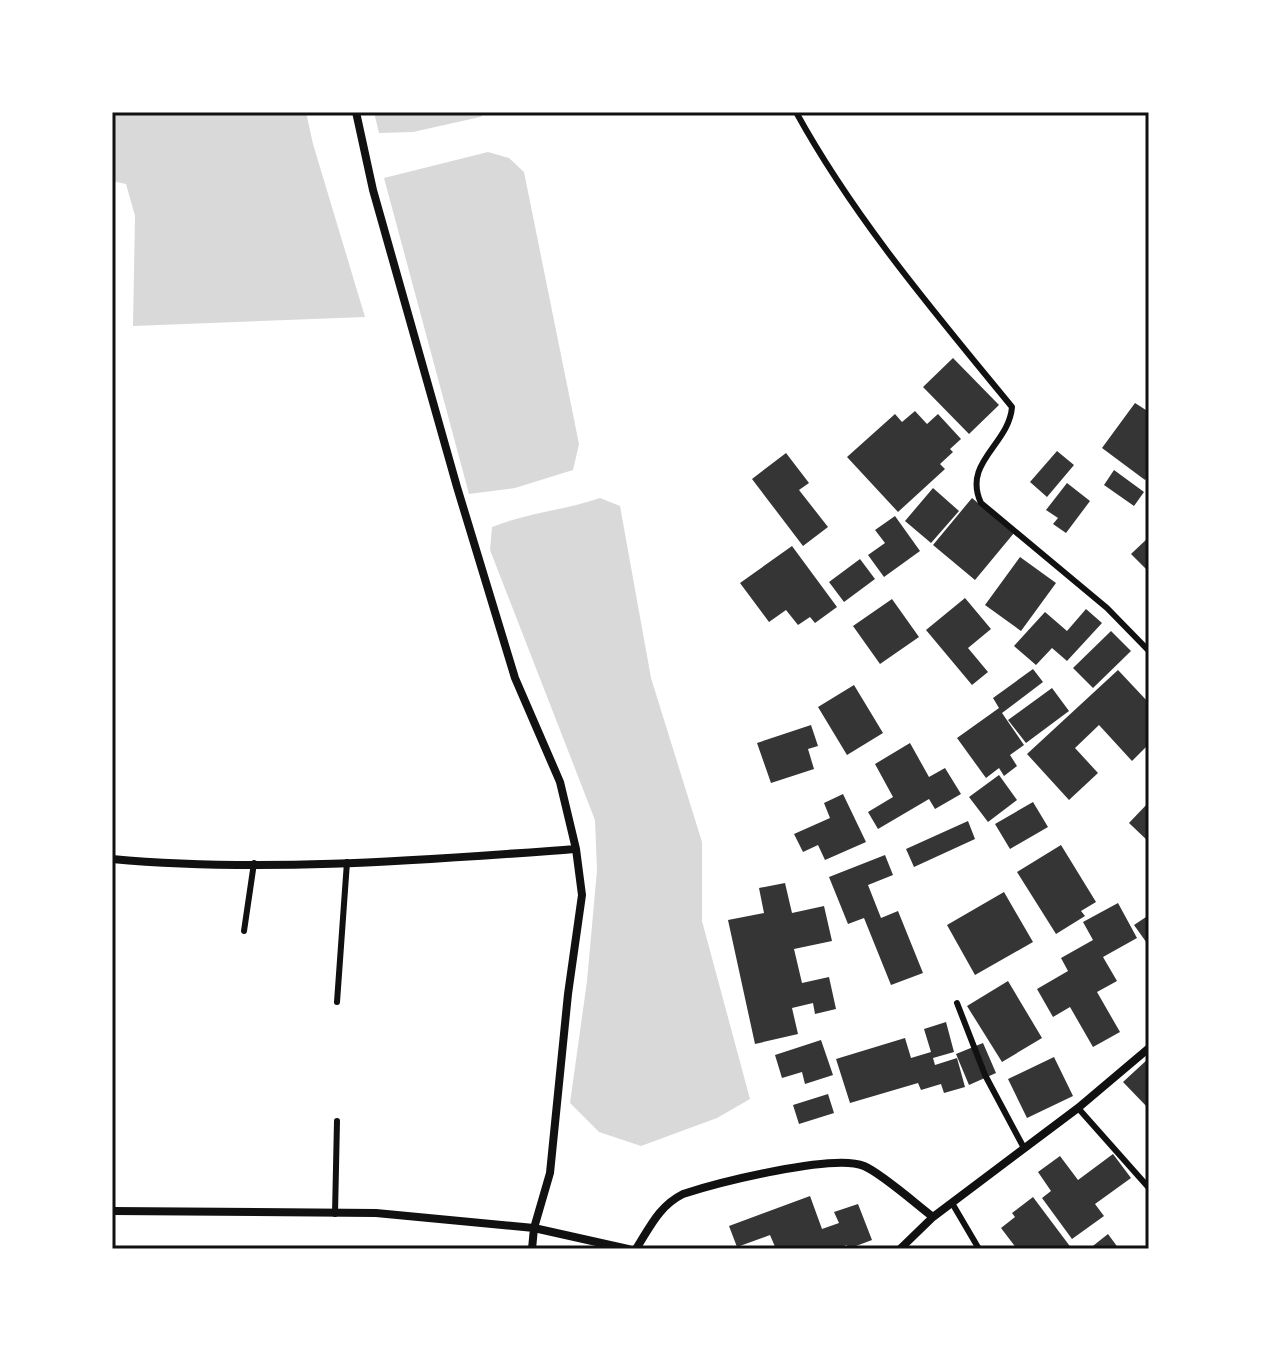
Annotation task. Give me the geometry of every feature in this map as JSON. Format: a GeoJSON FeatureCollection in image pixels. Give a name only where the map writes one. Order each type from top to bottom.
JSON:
{"type":"FeatureCollection","features":[{"type":"Feature","properties":{"kind":"street"},"geometry":{"type":"LineString","coordinates":[[356,112],[373,190],[457,487],[515,678],[560,782],[576,849],[582,895],[568,994],[550,1173],[534,1228],[532,1249]]}},
{"type":"Feature","properties":{"kind":"street"},"geometry":{"type":"LineString","coordinates":[[112,859],[159,863],[418,861],[576,849]]}},
{"type":"Feature","properties":{"kind":"street"},"geometry":{"type":"LineString","coordinates":[[900,1249],[933,1217],[1078,1108],[1149,1048]]}},
{"type":"Feature","properties":{"kind":"street"},"geometry":{"type":"LineString","coordinates":[[636,1249],[659,1211],[683,1194],[710,1185],[797,1167],[849,1162],[865,1166],[933,1217]]}},
{"type":"Feature","properties":{"kind":"street"},"geometry":{"type":"LineString","coordinates":[[112,1211],[376,1213],[534,1228],[628,1249]]}},
{"type":"Feature","properties":{"kind":"lane"},"geometry":{"type":"LineString","coordinates":[[796,112],[815,147],[884,246],[1012,407],[1007,428],[987,454],[976,479],[975,489],[981,503],[1107,608],[1149,651]]}},
{"type":"Feature","properties":{"kind":"lane"},"geometry":{"type":"LineString","coordinates":[[337,1002],[347,862]]}},
{"type":"Feature","properties":{"kind":"lane"},"geometry":{"type":"LineString","coordinates":[[244,931],[254,863]]}},
{"type":"Feature","properties":{"kind":"lane"},"geometry":{"type":"LineString","coordinates":[[957,1003],[985,1075],[1024,1148]]}},
{"type":"Feature","properties":{"kind":"lane"},"geometry":{"type":"LineString","coordinates":[[1078,1108],[1149,1188]]}},
{"type":"Feature","properties":{"kind":"lane"},"geometry":{"type":"LineString","coordinates":[[335,1214],[337,1121]]}},
{"type":"Feature","properties":{"kind":"lane"},"geometry":{"type":"LineString","coordinates":[[952,1203],[979,1249]]}},
{"type":"Feature","properties":{"kind":"shaded area"},"geometry":{"type":"Polygon","coordinates":[[[112,112],[306,112],[365,317],[133,326],[135,216],[126,184],[112,181],[112,112]]]}},
{"type":"Feature","properties":{"kind":"shaded area"},"geometry":{"type":"Polygon","coordinates":[[[374,112],[489,112],[480,117],[413,132],[379,133],[374,112]]]}},
{"type":"Feature","properties":{"kind":"shaded area"},"geometry":{"type":"Polygon","coordinates":[[[488,152],[509,158],[524,172],[579,444],[573,470],[515,488],[469,494],[384,178],[488,152]]]}},
{"type":"Feature","properties":{"kind":"shaded area"},"geometry":{"type":"Polygon","coordinates":[[[600,498],[620,506],[651,678],[702,842],[702,921],[750,1099],[717,1118],[641,1146],[599,1132],[570,1103],[587,981],[597,870],[595,820],[490,550],[492,527],[600,498]]]}},
{"type":"Feature","properties":{"kind":"building"},"geometry":{"type":"Polygon","coordinates":[[[953,358],[999,405],[969,434],[923,387],[953,358]]]}},
{"type":"Feature","properties":{"kind":"building"},"geometry":{"type":"Polygon","coordinates":[[[1135,403],[1149,412],[1149,474],[1145,480],[1102,448],[1135,403]]]}},
{"type":"Feature","properties":{"kind":"building"},"geometry":{"type":"Polygon","coordinates":[[[915,411],[927,424],[938,414],[961,439],[940,464],[945,469],[898,512],[847,457],[895,414],[902,422],[915,411]]]}},
{"type":"Feature","properties":{"kind":"building"},"geometry":{"type":"Polygon","coordinates":[[[1057,451],[1074,465],[1047,497],[1030,482],[1057,451]]]}},
{"type":"Feature","properties":{"kind":"building"},"geometry":{"type":"Polygon","coordinates":[[[786,453],[809,483],[799,490],[828,527],[803,546],[752,479],[786,453]]]}},
{"type":"Feature","properties":{"kind":"building"},"geometry":{"type":"Polygon","coordinates":[[[1114,470],[1144,492],[1134,506],[1104,485],[1114,470]]]}},
{"type":"Feature","properties":{"kind":"building"},"geometry":{"type":"Polygon","coordinates":[[[1067,483],[1090,501],[1066,533],[1053,524],[1058,518],[1046,510],[1067,483]]]}},
{"type":"Feature","properties":{"kind":"building"},"geometry":{"type":"Polygon","coordinates":[[[933,488],[959,511],[931,543],[905,521],[933,488]]]}},
{"type":"Feature","properties":{"kind":"building"},"geometry":{"type":"Polygon","coordinates":[[[972,498],[1014,533],[975,580],[933,545],[972,498]]]}},
{"type":"Feature","properties":{"kind":"building"},"geometry":{"type":"Polygon","coordinates":[[[895,516],[920,551],[884,577],[868,555],[885,543],[875,530],[895,516]]]}},
{"type":"Feature","properties":{"kind":"building"},"geometry":{"type":"Polygon","coordinates":[[[1149,537],[1149,572],[1131,554],[1149,537]]]}},
{"type":"Feature","properties":{"kind":"building"},"geometry":{"type":"Polygon","coordinates":[[[792,546],[837,607],[815,623],[810,617],[798,625],[786,610],[769,622],[740,583],[792,546]]]}},
{"type":"Feature","properties":{"kind":"building"},"geometry":{"type":"Polygon","coordinates":[[[1020,557],[1056,583],[1021,631],[985,605],[1020,557]]]}},
{"type":"Feature","properties":{"kind":"building"},"geometry":{"type":"Polygon","coordinates":[[[860,559],[875,579],[844,602],[829,582],[860,559]]]}},
{"type":"Feature","properties":{"kind":"building"},"geometry":{"type":"Polygon","coordinates":[[[965,598],[991,629],[968,648],[988,672],[972,685],[926,630],[965,598]]]}},
{"type":"Feature","properties":{"kind":"building"},"geometry":{"type":"Polygon","coordinates":[[[892,599],[919,637],[880,664],[853,626],[892,599]]]}},
{"type":"Feature","properties":{"kind":"building"},"geometry":{"type":"Polygon","coordinates":[[[1086,609],[1102,623],[1067,661],[1052,648],[1036,665],[1014,646],[1045,612],[1067,631],[1086,609]]]}},
{"type":"Feature","properties":{"kind":"building"},"geometry":{"type":"Polygon","coordinates":[[[1111,631],[1131,651],[1093,688],[1073,668],[1111,631]]]}},
{"type":"Feature","properties":{"kind":"building"},"geometry":{"type":"Polygon","coordinates":[[[1033,669],[1043,682],[1002,713],[1024,745],[1010,755],[1017,766],[1004,776],[999,768],[986,778],[957,738],[999,708],[993,698],[1033,669]]]}},
{"type":"Feature","properties":{"kind":"building"},"geometry":{"type":"Polygon","coordinates":[[[1118,670],[1149,703],[1149,744],[1132,761],[1099,725],[1075,748],[1098,773],[1069,800],[1027,754],[1118,670]]]}},
{"type":"Feature","properties":{"kind":"building"},"geometry":{"type":"Polygon","coordinates":[[[854,685],[883,733],[847,755],[818,707],[854,685]]]}},
{"type":"Feature","properties":{"kind":"building"},"geometry":{"type":"Polygon","coordinates":[[[1052,688],[1069,711],[1026,743],[1008,720],[1052,688]]]}},
{"type":"Feature","properties":{"kind":"building"},"geometry":{"type":"Polygon","coordinates":[[[811,725],[818,746],[808,749],[814,769],[771,783],[757,743],[811,725]]]}},
{"type":"Feature","properties":{"kind":"building"},"geometry":{"type":"Polygon","coordinates":[[[910,743],[929,777],[945,768],[961,794],[935,809],[929,799],[878,829],[868,812],[893,797],[875,764],[910,743]]]}},
{"type":"Feature","properties":{"kind":"building"},"geometry":{"type":"Polygon","coordinates":[[[999,775],[1017,800],[988,822],[969,797],[999,775]]]}},
{"type":"Feature","properties":{"kind":"building"},"geometry":{"type":"Polygon","coordinates":[[[843,794],[866,842],[825,860],[818,845],[803,852],[794,834],[830,818],[824,803],[843,794]]]}},
{"type":"Feature","properties":{"kind":"building"},"geometry":{"type":"Polygon","coordinates":[[[1033,802],[1048,827],[1010,849],[995,824],[1033,802]]]}},
{"type":"Feature","properties":{"kind":"building"},"geometry":{"type":"Polygon","coordinates":[[[1149,802],[1149,842],[1129,823],[1149,802]]]}},
{"type":"Feature","properties":{"kind":"building"},"geometry":{"type":"Polygon","coordinates":[[[968,821],[975,839],[914,867],[906,849],[968,821]]]}},
{"type":"Feature","properties":{"kind":"building"},"geometry":{"type":"Polygon","coordinates":[[[1061,845],[1096,902],[1081,911],[1085,916],[1056,934],[1017,872],[1061,845]]]}},
{"type":"Feature","properties":{"kind":"building"},"geometry":{"type":"Polygon","coordinates":[[[885,855],[893,875],[868,885],[881,918],[898,911],[923,973],[891,985],[864,918],[848,924],[829,877],[885,855]]]}},
{"type":"Feature","properties":{"kind":"building"},"geometry":{"type":"Polygon","coordinates":[[[785,883],[792,913],[824,906],[832,941],[794,949],[802,983],[829,977],[836,1009],[815,1014],[813,1003],[792,1008],[798,1034],[755,1044],[728,920],[764,913],[759,888],[785,883]]]}},
{"type":"Feature","properties":{"kind":"building"},"geometry":{"type":"Polygon","coordinates":[[[1004,892],[1033,942],[975,975],[947,925],[1004,892]]]}},
{"type":"Feature","properties":{"kind":"building"},"geometry":{"type":"Polygon","coordinates":[[[1118,903],[1137,938],[1103,957],[1117,981],[1097,992],[1120,1032],[1093,1047],[1070,1007],[1053,1017],[1037,989],[1068,971],[1061,958],[1093,940],[1083,922],[1118,903]]]}},
{"type":"Feature","properties":{"kind":"building"},"geometry":{"type":"Polygon","coordinates":[[[1149,915],[1149,946],[1134,925],[1149,915]]]}},
{"type":"Feature","properties":{"kind":"building"},"geometry":{"type":"Polygon","coordinates":[[[1008,981],[1042,1038],[1002,1062],[967,1006],[1008,981]]]}},
{"type":"Feature","properties":{"kind":"building"},"geometry":{"type":"Polygon","coordinates":[[[946,1022],[954,1052],[933,1058],[935,1065],[957,1058],[965,1087],[944,1093],[941,1084],[921,1090],[918,1083],[850,1103],[836,1059],[905,1038],[911,1058],[931,1052],[924,1029],[946,1022]]]}},
{"type":"Feature","properties":{"kind":"building"},"geometry":{"type":"Polygon","coordinates":[[[821,1040],[833,1075],[805,1084],[802,1072],[782,1078],[775,1055],[821,1040]]]}},
{"type":"Feature","properties":{"kind":"building"},"geometry":{"type":"Polygon","coordinates":[[[983,1043],[996,1073],[969,1085],[956,1054],[983,1043]]]}},
{"type":"Feature","properties":{"kind":"building"},"geometry":{"type":"Polygon","coordinates":[[[1054,1057],[1073,1096],[1027,1118],[1008,1079],[1054,1057]]]}},
{"type":"Feature","properties":{"kind":"building"},"geometry":{"type":"Polygon","coordinates":[[[1149,1058],[1149,1109],[1123,1082],[1149,1058]]]}},
{"type":"Feature","properties":{"kind":"building"},"geometry":{"type":"Polygon","coordinates":[[[828,1094],[834,1113],[799,1124],[793,1105],[828,1094]]]}},
{"type":"Feature","properties":{"kind":"building"},"geometry":{"type":"Polygon","coordinates":[[[1113,1154],[1131,1178],[1095,1204],[1104,1216],[1072,1239],[1042,1198],[1051,1191],[1038,1172],[1060,1156],[1078,1180],[1113,1154]]]}},
{"type":"Feature","properties":{"kind":"building"},"geometry":{"type":"Polygon","coordinates":[[[810,1196],[822,1229],[839,1223],[834,1212],[858,1204],[872,1240],[848,1249],[847,1245],[835,1249],[776,1249],[770,1235],[737,1247],[729,1226],[810,1196]]]}},
{"type":"Feature","properties":{"kind":"building"},"geometry":{"type":"Polygon","coordinates":[[[1033,1197],[1072,1249],[1017,1249],[1001,1228],[1015,1217],[1012,1213],[1033,1197]]]}},
{"type":"Feature","properties":{"kind":"building"},"geometry":{"type":"Polygon","coordinates":[[[1108,1234],[1119,1249],[1089,1249],[1108,1234]]]}}]}
